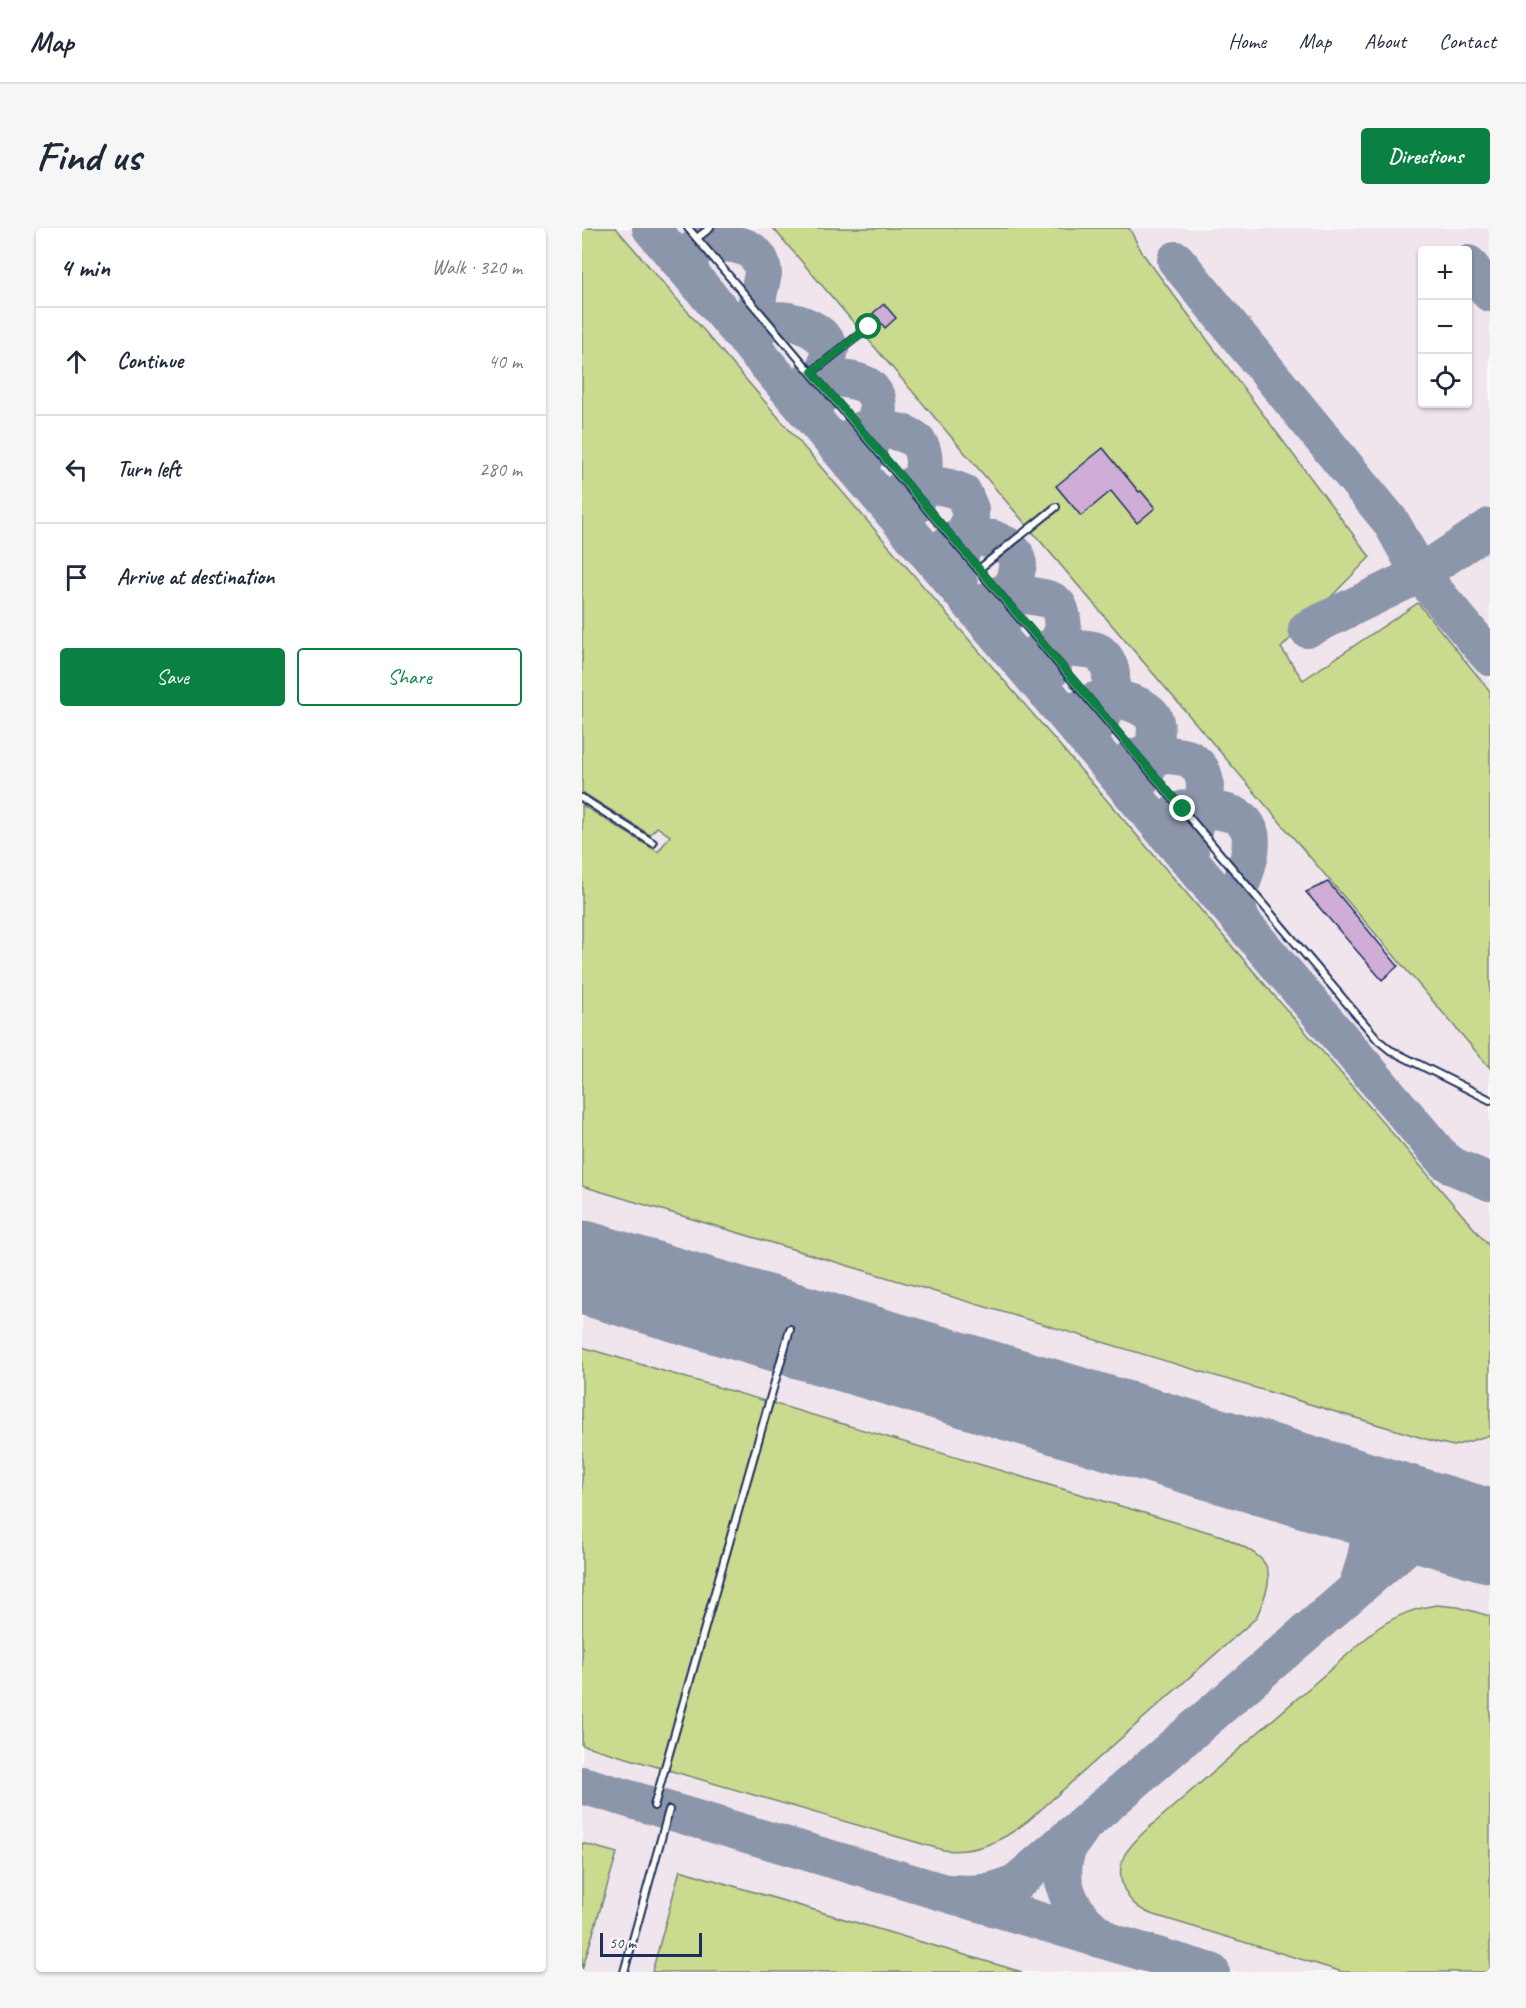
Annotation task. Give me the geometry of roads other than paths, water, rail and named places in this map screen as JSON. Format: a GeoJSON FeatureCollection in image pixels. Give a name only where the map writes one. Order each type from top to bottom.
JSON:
{"type":"FeatureCollection","features":[{"type":"Feature","properties":{"kind":"lane"},"geometry":{"type":"LineString","coordinates":[[688,228],[1379,1041],[1390,1050],[1490,1100]]}},
{"type":"Feature","properties":{"kind":"lane"},"geometry":{"type":"LineString","coordinates":[[697,238],[710,228]]}},
{"type":"Feature","properties":{"kind":"lane"},"geometry":{"type":"LineString","coordinates":[[812,372],[869,327]]}},
{"type":"Feature","properties":{"kind":"lane"},"geometry":{"type":"LineString","coordinates":[[979,568],[1056,507]]}},
{"type":"Feature","properties":{"kind":"lane"},"geometry":{"type":"LineString","coordinates":[[582,798],[653,843]]}},
{"type":"Feature","properties":{"kind":"lane"},"geometry":{"type":"LineString","coordinates":[[654,1806],[790,1329]]}},
{"type":"Feature","properties":{"kind":"lane"},"geometry":{"type":"LineString","coordinates":[[624,1972],[669,1810]]}}]}
